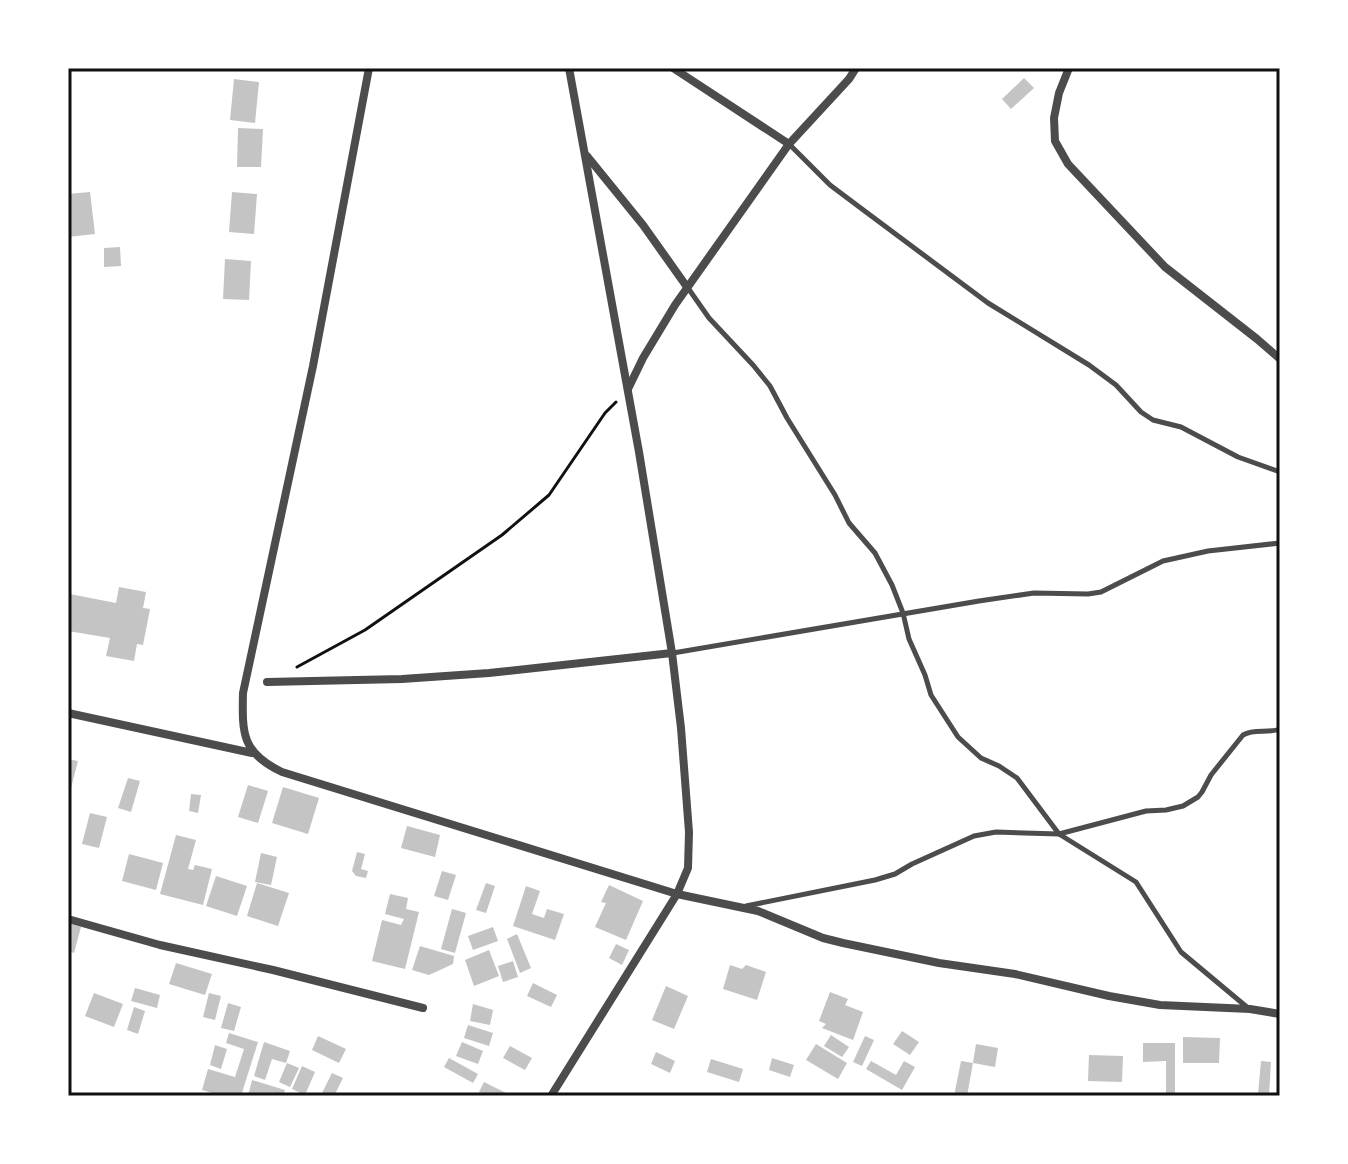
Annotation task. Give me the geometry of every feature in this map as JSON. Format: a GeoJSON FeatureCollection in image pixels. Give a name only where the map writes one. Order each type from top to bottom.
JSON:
{"type":"FeatureCollection","features":[{"type":"Feature","properties":{"kind":"street"},"geometry":{"type":"LineString","coordinates":[[369,68],[313,366],[243,693],[245,736],[252,753],[282,772],[677,894],[777,917],[823,938],[1160,1005],[1250,1009],[1280,1014]]}},
{"type":"Feature","properties":{"kind":"street"},"geometry":{"type":"LineString","coordinates":[[551,1096],[677,894],[688,868],[689,832],[672,653],[569,68]]}},
{"type":"Feature","properties":{"kind":"street"},"geometry":{"type":"LineString","coordinates":[[673,68],[789,144]]}},
{"type":"Feature","properties":{"kind":"street"},"geometry":{"type":"LineString","coordinates":[[628,390],[643,358],[687,287],[789,144],[856,68]]}},
{"type":"Feature","properties":{"kind":"street"},"geometry":{"type":"LineString","coordinates":[[1069,68],[1054,118],[1055,141],[1068,164],[1165,267],[1280,359]]}},
{"type":"Feature","properties":{"kind":"street"},"geometry":{"type":"LineString","coordinates":[[586,155],[643,225],[687,287]]}},
{"type":"Feature","properties":{"kind":"street"},"geometry":{"type":"LineString","coordinates":[[267,682],[402,679],[489,673],[672,653]]}},
{"type":"Feature","properties":{"kind":"street"},"geometry":{"type":"LineString","coordinates":[[68,713],[252,753]]}},
{"type":"Feature","properties":{"kind":"street"},"geometry":{"type":"LineString","coordinates":[[68,919],[160,945],[423,1008]]}},
{"type":"Feature","properties":{"kind":"lane"},"geometry":{"type":"LineString","coordinates":[[789,144],[830,185],[988,303],[1089,365],[1116,385],[1141,412],[1153,420],[1181,427],[1238,457],[1280,472]]}},
{"type":"Feature","properties":{"kind":"lane"},"geometry":{"type":"LineString","coordinates":[[687,287],[709,318],[770,386],[849,523],[875,553],[888,574],[931,695],[958,737],[981,758],[1017,778],[1059,834],[1136,882],[1181,952],[1250,1009]]}},
{"type":"Feature","properties":{"kind":"lane"},"geometry":{"type":"LineString","coordinates":[[672,653],[1034,593],[1101,592],[1163,561],[1208,551],[1280,543]]}},
{"type":"Feature","properties":{"kind":"lane"},"geometry":{"type":"LineString","coordinates":[[741,907],[895,874],[974,836],[996,832],[1059,834],[1146,811],[1183,806],[1198,797],[1211,775],[1243,735],[1250,731],[1280,729]]}},
{"type":"Feature","properties":{"kind":"path"},"geometry":{"type":"LineString","coordinates":[[291,670],[365,630],[502,535],[549,495],[605,413],[628,390]]}},
{"type":"Feature","properties":{"kind":"building"},"geometry":{"type":"Polygon","coordinates":[[[1024,78],[1034,88],[1011,109],[1002,99],[1024,78]]]}},
{"type":"Feature","properties":{"kind":"building"},"geometry":{"type":"Polygon","coordinates":[[[234,79],[259,82],[255,123],[230,120],[234,79]]]}},
{"type":"Feature","properties":{"kind":"building"},"geometry":{"type":"Polygon","coordinates":[[[238,128],[263,129],[261,167],[237,167],[238,128]]]}},
{"type":"Feature","properties":{"kind":"building"},"geometry":{"type":"Polygon","coordinates":[[[90,192],[95,234],[68,237],[68,194],[90,192]]]}},
{"type":"Feature","properties":{"kind":"building"},"geometry":{"type":"Polygon","coordinates":[[[232,192],[257,194],[254,234],[229,232],[232,192]]]}},
{"type":"Feature","properties":{"kind":"building"},"geometry":{"type":"Polygon","coordinates":[[[120,247],[121,266],[104,267],[104,248],[120,247]]]}},
{"type":"Feature","properties":{"kind":"building"},"geometry":{"type":"Polygon","coordinates":[[[225,259],[251,261],[249,300],[223,299],[225,259]]]}},
{"type":"Feature","properties":{"kind":"building"},"geometry":{"type":"Polygon","coordinates":[[[119,587],[146,592],[143,608],[150,609],[143,645],[137,644],[134,661],[106,656],[110,638],[68,631],[70,594],[116,603],[119,587]]]}},
{"type":"Feature","properties":{"kind":"building"},"geometry":{"type":"Polygon","coordinates":[[[68,759],[78,761],[71,788],[68,787],[68,759]]]}},
{"type":"Feature","properties":{"kind":"building"},"geometry":{"type":"Polygon","coordinates":[[[128,778],[140,781],[131,812],[118,808],[128,778]]]}},
{"type":"Feature","properties":{"kind":"building"},"geometry":{"type":"Polygon","coordinates":[[[248,785],[268,791],[258,823],[238,817],[248,785]]]}},
{"type":"Feature","properties":{"kind":"building"},"geometry":{"type":"Polygon","coordinates":[[[283,787],[319,798],[308,834],[272,823],[283,787]]]}},
{"type":"Feature","properties":{"kind":"building"},"geometry":{"type":"Polygon","coordinates":[[[191,794],[201,795],[198,813],[189,811],[191,794]]]}},
{"type":"Feature","properties":{"kind":"building"},"geometry":{"type":"Polygon","coordinates":[[[90,813],[107,817],[99,848],[82,844],[90,813]]]}},
{"type":"Feature","properties":{"kind":"building"},"geometry":{"type":"Polygon","coordinates":[[[407,826],[440,835],[435,857],[401,848],[407,826]]]}},
{"type":"Feature","properties":{"kind":"building"},"geometry":{"type":"Polygon","coordinates":[[[176,835],[196,840],[188,869],[193,870],[195,865],[212,869],[203,905],[160,894],[176,835]]]}},
{"type":"Feature","properties":{"kind":"building"},"geometry":{"type":"Polygon","coordinates":[[[357,852],[365,854],[361,869],[368,871],[366,878],[356,876],[352,871],[357,852]]]}},
{"type":"Feature","properties":{"kind":"building"},"geometry":{"type":"Polygon","coordinates":[[[261,853],[277,857],[271,885],[255,882],[261,853]]]}},
{"type":"Feature","properties":{"kind":"building"},"geometry":{"type":"Polygon","coordinates":[[[129,854],[163,863],[156,890],[122,881],[129,854]]]}},
{"type":"Feature","properties":{"kind":"building"},"geometry":{"type":"Polygon","coordinates":[[[442,871],[456,875],[448,900],[434,896],[442,871]]]}},
{"type":"Feature","properties":{"kind":"building"},"geometry":{"type":"Polygon","coordinates":[[[216,876],[247,886],[237,916],[206,906],[216,876]]]}},
{"type":"Feature","properties":{"kind":"building"},"geometry":{"type":"Polygon","coordinates":[[[257,883],[289,893],[278,926],[247,916],[257,883]]]}},
{"type":"Feature","properties":{"kind":"building"},"geometry":{"type":"Polygon","coordinates":[[[486,883],[495,886],[486,913],[476,910],[486,883]]]}},
{"type":"Feature","properties":{"kind":"building"},"geometry":{"type":"Polygon","coordinates":[[[609,885],[643,901],[626,940],[595,927],[606,903],[601,902],[609,885]]]}},
{"type":"Feature","properties":{"kind":"building"},"geometry":{"type":"Polygon","coordinates":[[[526,886],[540,891],[532,914],[544,918],[547,909],[564,914],[555,940],[513,926],[526,886]]]}},
{"type":"Feature","properties":{"kind":"building"},"geometry":{"type":"Polygon","coordinates":[[[390,894],[408,898],[406,909],[419,912],[405,969],[372,961],[382,920],[401,925],[404,919],[385,914],[390,894]]]}},
{"type":"Feature","properties":{"kind":"building"},"geometry":{"type":"Polygon","coordinates":[[[452,909],[466,913],[455,953],[441,949],[452,909]]]}},
{"type":"Feature","properties":{"kind":"building"},"geometry":{"type":"Polygon","coordinates":[[[68,923],[81,927],[74,953],[68,951],[68,923]]]}},
{"type":"Feature","properties":{"kind":"building"},"geometry":{"type":"Polygon","coordinates":[[[493,927],[498,941],[473,950],[468,936],[493,927]]]}},
{"type":"Feature","properties":{"kind":"building"},"geometry":{"type":"Polygon","coordinates":[[[517,934],[531,968],[520,973],[507,939],[517,934]]]}},
{"type":"Feature","properties":{"kind":"building"},"geometry":{"type":"Polygon","coordinates":[[[616,944],[629,950],[622,965],[609,958],[616,944]]]}},
{"type":"Feature","properties":{"kind":"building"},"geometry":{"type":"Polygon","coordinates":[[[420,946],[454,956],[453,964],[429,975],[412,970],[420,946]]]}},
{"type":"Feature","properties":{"kind":"building"},"geometry":{"type":"Polygon","coordinates":[[[489,950],[499,976],[474,986],[465,960],[489,950]]]}},
{"type":"Feature","properties":{"kind":"building"},"geometry":{"type":"Polygon","coordinates":[[[513,961],[518,977],[503,982],[498,966],[513,961]]]}},
{"type":"Feature","properties":{"kind":"building"},"geometry":{"type":"Polygon","coordinates":[[[176,963],[212,974],[205,995],[169,984],[176,963]]]}},
{"type":"Feature","properties":{"kind":"building"},"geometry":{"type":"Polygon","coordinates":[[[730,965],[742,969],[746,965],[766,972],[757,1000],[723,989],[730,965]]]}},
{"type":"Feature","properties":{"kind":"building"},"geometry":{"type":"Polygon","coordinates":[[[533,983],[557,995],[551,1007],[527,996],[533,983]]]}},
{"type":"Feature","properties":{"kind":"building"},"geometry":{"type":"Polygon","coordinates":[[[666,986],[688,996],[674,1029],[652,1020],[666,986]]]}},
{"type":"Feature","properties":{"kind":"building"},"geometry":{"type":"Polygon","coordinates":[[[135,988],[160,995],[157,1008],[131,1001],[135,988]]]}},
{"type":"Feature","properties":{"kind":"building"},"geometry":{"type":"Polygon","coordinates":[[[830,992],[848,999],[845,1005],[863,1012],[853,1040],[822,1028],[826,1024],[819,1021],[830,992]]]}},
{"type":"Feature","properties":{"kind":"building"},"geometry":{"type":"Polygon","coordinates":[[[94,993],[123,1004],[114,1027],[85,1016],[94,993]]]}},
{"type":"Feature","properties":{"kind":"building"},"geometry":{"type":"Polygon","coordinates":[[[209,993],[221,996],[215,1020],[203,1017],[209,993]]]}},
{"type":"Feature","properties":{"kind":"building"},"geometry":{"type":"Polygon","coordinates":[[[228,1003],[241,1007],[234,1031],[221,1028],[228,1003]]]}},
{"type":"Feature","properties":{"kind":"building"},"geometry":{"type":"Polygon","coordinates":[[[473,1004],[493,1010],[490,1025],[470,1021],[473,1004]]]}},
{"type":"Feature","properties":{"kind":"building"},"geometry":{"type":"Polygon","coordinates":[[[134,1007],[145,1011],[138,1034],[127,1030],[134,1007]]]}},
{"type":"Feature","properties":{"kind":"building"},"geometry":{"type":"Polygon","coordinates":[[[468,1025],[493,1033],[489,1046],[464,1038],[468,1025]]]}},
{"type":"Feature","properties":{"kind":"building"},"geometry":{"type":"Polygon","coordinates":[[[902,1031],[919,1042],[910,1055],[893,1044],[902,1031]]]}},
{"type":"Feature","properties":{"kind":"building"},"geometry":{"type":"Polygon","coordinates":[[[229,1033],[258,1042],[241,1096],[222,1096],[202,1090],[208,1069],[235,1077],[244,1049],[226,1043],[229,1033]]]}},
{"type":"Feature","properties":{"kind":"building"},"geometry":{"type":"Polygon","coordinates":[[[831,1035],[849,1047],[842,1057],[824,1046],[831,1035]]]}},
{"type":"Feature","properties":{"kind":"building"},"geometry":{"type":"Polygon","coordinates":[[[318,1036],[346,1049],[339,1063],[312,1050],[318,1036]]]}},
{"type":"Feature","properties":{"kind":"building"},"geometry":{"type":"Polygon","coordinates":[[[865,1036],[874,1040],[862,1066],[853,1062],[865,1036]]]}},
{"type":"Feature","properties":{"kind":"building"},"geometry":{"type":"Polygon","coordinates":[[[1183,1037],[1220,1038],[1219,1063],[1183,1063],[1183,1037]]]}},
{"type":"Feature","properties":{"kind":"building"},"geometry":{"type":"Polygon","coordinates":[[[264,1042],[290,1051],[286,1063],[272,1059],[265,1080],[254,1076],[264,1042]]]}},
{"type":"Feature","properties":{"kind":"building"},"geometry":{"type":"Polygon","coordinates":[[[462,1042],[483,1051],[478,1064],[456,1056],[462,1042]]]}},
{"type":"Feature","properties":{"kind":"building"},"geometry":{"type":"Polygon","coordinates":[[[1143,1043],[1175,1043],[1175,1096],[1148,1096],[1149,1093],[1166,1093],[1166,1061],[1143,1062],[1143,1043]]]}},
{"type":"Feature","properties":{"kind":"building"},"geometry":{"type":"Polygon","coordinates":[[[816,1044],[847,1063],[838,1079],[806,1060],[816,1044]]]}},
{"type":"Feature","properties":{"kind":"building"},"geometry":{"type":"Polygon","coordinates":[[[976,1044],[998,1048],[995,1067],[973,1063],[976,1044]]]}},
{"type":"Feature","properties":{"kind":"building"},"geometry":{"type":"Polygon","coordinates":[[[215,1045],[227,1049],[221,1069],[210,1065],[215,1045]]]}},
{"type":"Feature","properties":{"kind":"building"},"geometry":{"type":"Polygon","coordinates":[[[510,1046],[532,1058],[525,1070],[503,1058],[510,1046]]]}},
{"type":"Feature","properties":{"kind":"building"},"geometry":{"type":"Polygon","coordinates":[[[656,1052],[675,1061],[670,1073],[651,1064],[656,1052]]]}},
{"type":"Feature","properties":{"kind":"building"},"geometry":{"type":"Polygon","coordinates":[[[1089,1055],[1123,1056],[1122,1082],[1088,1081],[1089,1055]]]}},
{"type":"Feature","properties":{"kind":"building"},"geometry":{"type":"Polygon","coordinates":[[[449,1058],[478,1074],[473,1083],[444,1067],[449,1058]]]}},
{"type":"Feature","properties":{"kind":"building"},"geometry":{"type":"Polygon","coordinates":[[[772,1058],[794,1065],[790,1077],[769,1070],[772,1058]]]}},
{"type":"Feature","properties":{"kind":"building"},"geometry":{"type":"Polygon","coordinates":[[[711,1059],[743,1069],[739,1082],[707,1072],[711,1059]]]}},
{"type":"Feature","properties":{"kind":"building"},"geometry":{"type":"Polygon","coordinates":[[[871,1061],[896,1075],[904,1061],[915,1067],[902,1090],[866,1069],[871,1061]]]}},
{"type":"Feature","properties":{"kind":"building"},"geometry":{"type":"Polygon","coordinates":[[[961,1061],[973,1063],[967,1096],[954,1096],[961,1061]]]}},
{"type":"Feature","properties":{"kind":"building"},"geometry":{"type":"Polygon","coordinates":[[[1261,1061],[1271,1062],[1269,1095],[1258,1094],[1261,1061]]]}},
{"type":"Feature","properties":{"kind":"building"},"geometry":{"type":"Polygon","coordinates":[[[287,1063],[299,1068],[290,1087],[279,1082],[287,1063]]]}},
{"type":"Feature","properties":{"kind":"building"},"geometry":{"type":"Polygon","coordinates":[[[302,1066],[315,1072],[305,1095],[292,1089],[302,1066]]]}},
{"type":"Feature","properties":{"kind":"building"},"geometry":{"type":"Polygon","coordinates":[[[332,1073],[343,1078],[334,1096],[323,1096],[321,1095],[332,1073]]]}},
{"type":"Feature","properties":{"kind":"building"},"geometry":{"type":"Polygon","coordinates":[[[252,1080],[285,1090],[283,1096],[248,1096],[252,1080]]]}},
{"type":"Feature","properties":{"kind":"building"},"geometry":{"type":"Polygon","coordinates":[[[484,1082],[506,1093],[504,1096],[486,1096],[479,1092],[484,1082]]]}}]}
